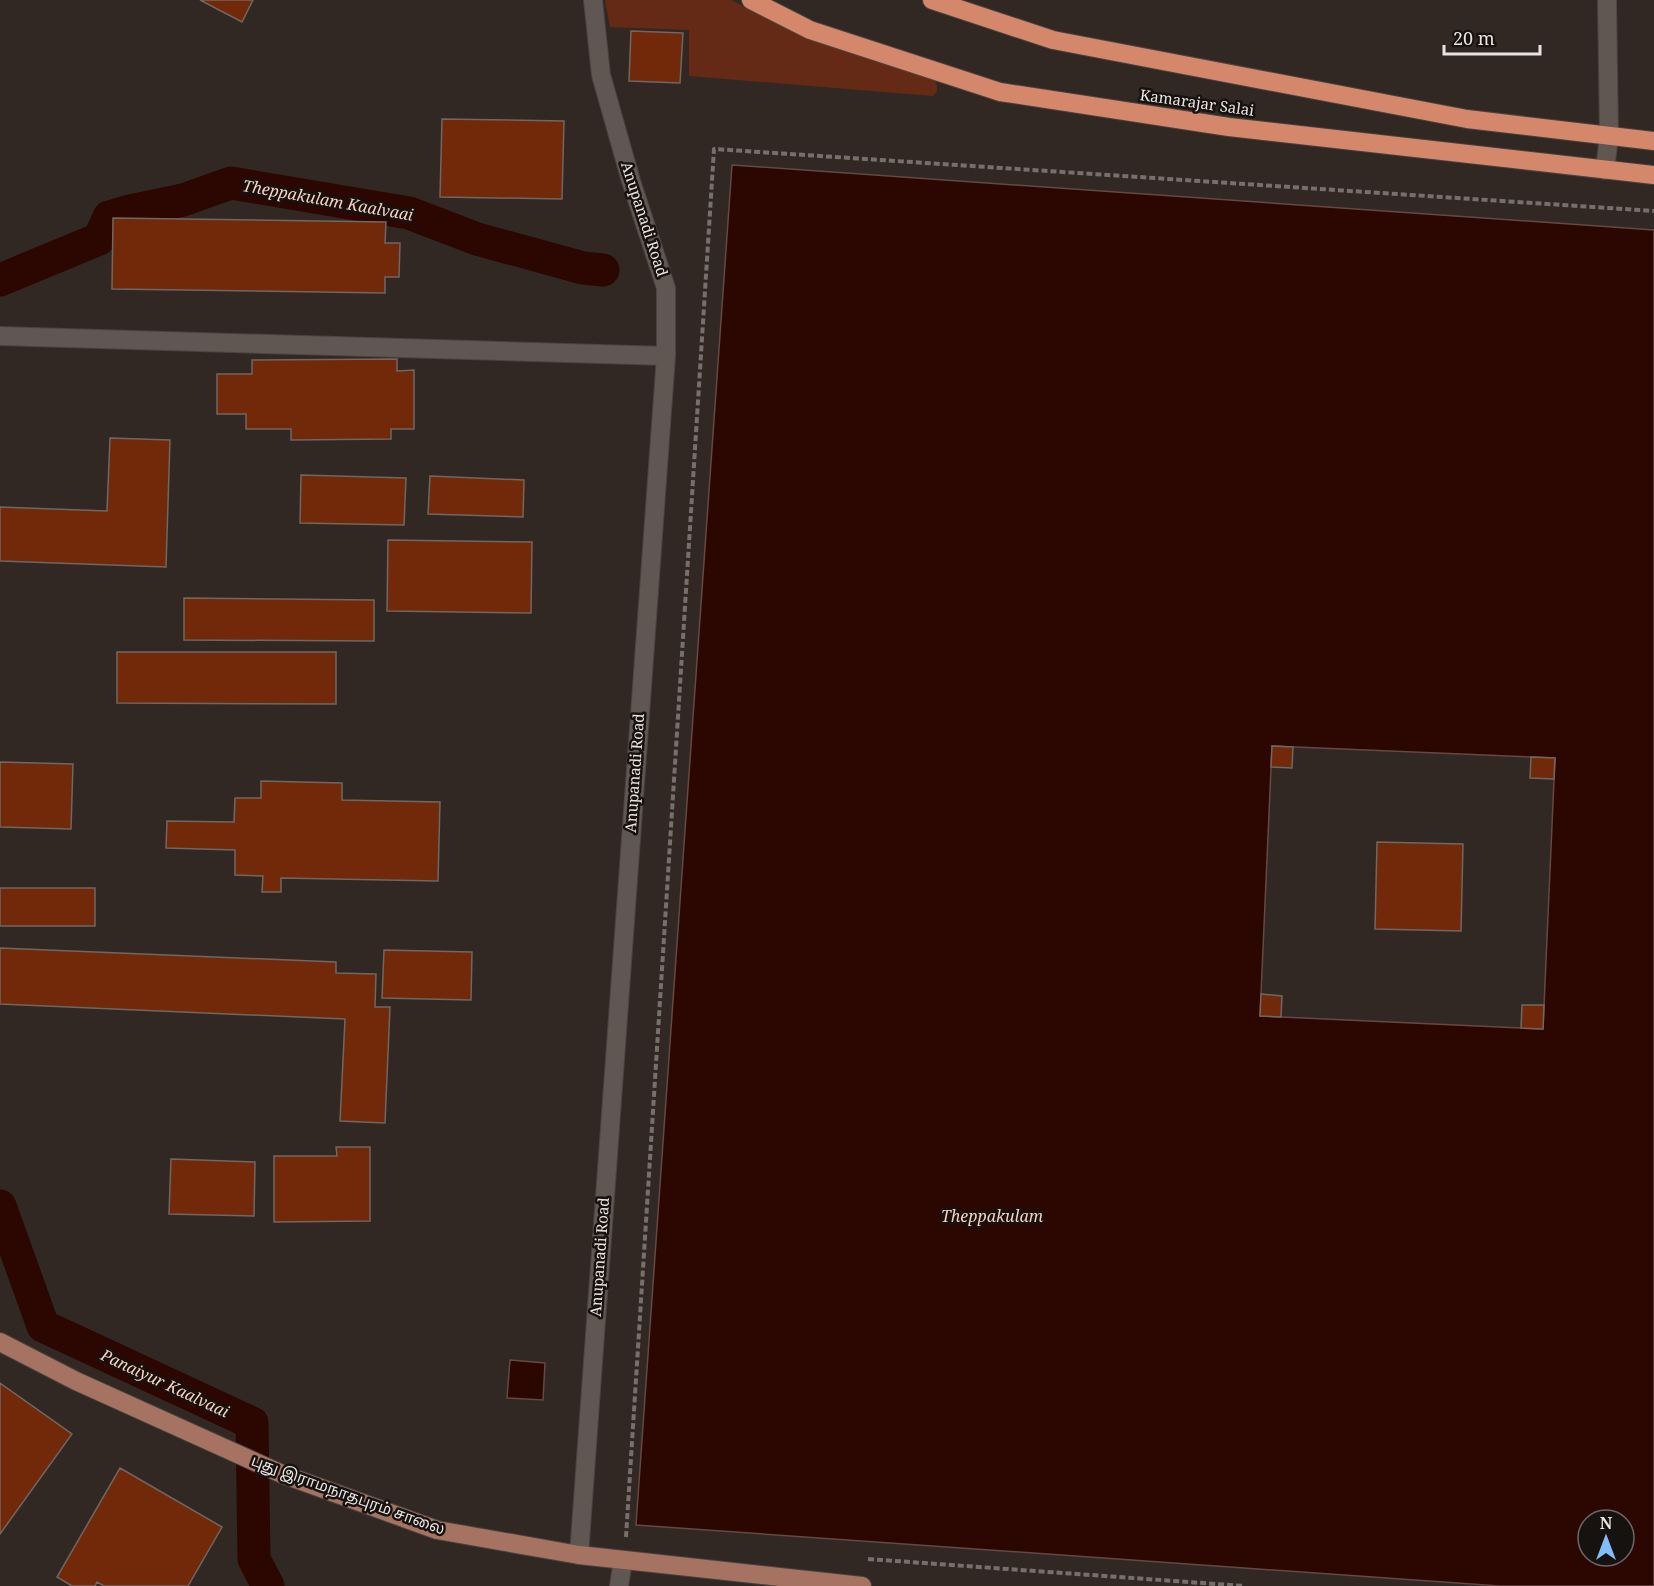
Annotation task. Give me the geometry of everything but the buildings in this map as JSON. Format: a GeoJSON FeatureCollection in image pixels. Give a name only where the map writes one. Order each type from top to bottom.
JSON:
{"type":"FeatureCollection","features":[{"type":"Feature","properties":{"kind":"highway","name":"Kamarajar Salai"},"geometry":{"type":"LineString","coordinates":[[751,0],[810,30],[1000,92],[1229,127],[1654,175]]}},
{"type":"Feature","properties":{"kind":"highway"},"geometry":{"type":"LineString","coordinates":[[932,0],[1053,40],[1467,119],[1654,141]]}},
{"type":"Feature","properties":{"kind":"main road","name":"புது இராமநாதபுரம் சாலை"},"geometry":{"type":"LineString","coordinates":[[0,1342],[75,1381],[282,1474],[437,1530],[579,1555],[625,1551],[862,1586]]}},
{"type":"Feature","properties":{"kind":"street","name":"Anupanadi Road"},"geometry":{"type":"LineString","coordinates":[[579,1555],[666,356],[666,288],[601,75],[593,0]]}},
{"type":"Feature","properties":{"kind":"street"},"geometry":{"type":"LineString","coordinates":[[1605,170],[1609,136],[1607,0]]}},
{"type":"Feature","properties":{"kind":"street"},"geometry":{"type":"LineString","coordinates":[[0,336],[666,356]]}},
{"type":"Feature","properties":{"kind":"street"},"geometry":{"type":"LineString","coordinates":[[619,1586],[625,1551]]}},
{"type":"Feature","properties":{"kind":"path"},"geometry":{"type":"LineString","coordinates":[[625,1551],[714,149],[1654,211]]}},
{"type":"Feature","properties":{"kind":"path"},"geometry":{"type":"LineString","coordinates":[[864,1559],[1244,1586]]}},
{"type":"Feature","properties":{"kind":"shaded area"},"geometry":{"type":"Polygon","coordinates":[[[605,0],[731,0],[799,33],[934,79],[937,91],[933,96],[689,76],[689,30],[610,27],[605,0]]]}},
{"type":"Feature","properties":{"kind":"water","name":"Theppakulam"},"geometry":{"type":"Polygon","coordinates":[[[732,165],[1654,230],[1654,1586],[1500,1586],[636,1525],[732,165]],[[1272,746],[1260,1016],[1543,1029],[1555,758],[1272,746]]]}},
{"type":"Feature","properties":{"kind":"water"},"geometry":{"type":"Polygon","coordinates":[[[510,1360],[545,1363],[543,1400],[507,1398],[510,1360]]]}},
{"type":"Feature","properties":{"kind":"waterway","name":"Theppakulam Kaalvaai"},"geometry":{"type":"LineString","coordinates":[[0,280],[99,239],[109,217],[183,200],[231,183],[409,213],[477,239],[583,268],[603,270]]}},
{"type":"Feature","properties":{"kind":"waterway","name":"Panaiyur Kaalvaai"},"geometry":{"type":"LineString","coordinates":[[0,1206],[43,1326],[252,1423],[254,1559],[268,1586]]}}]}
